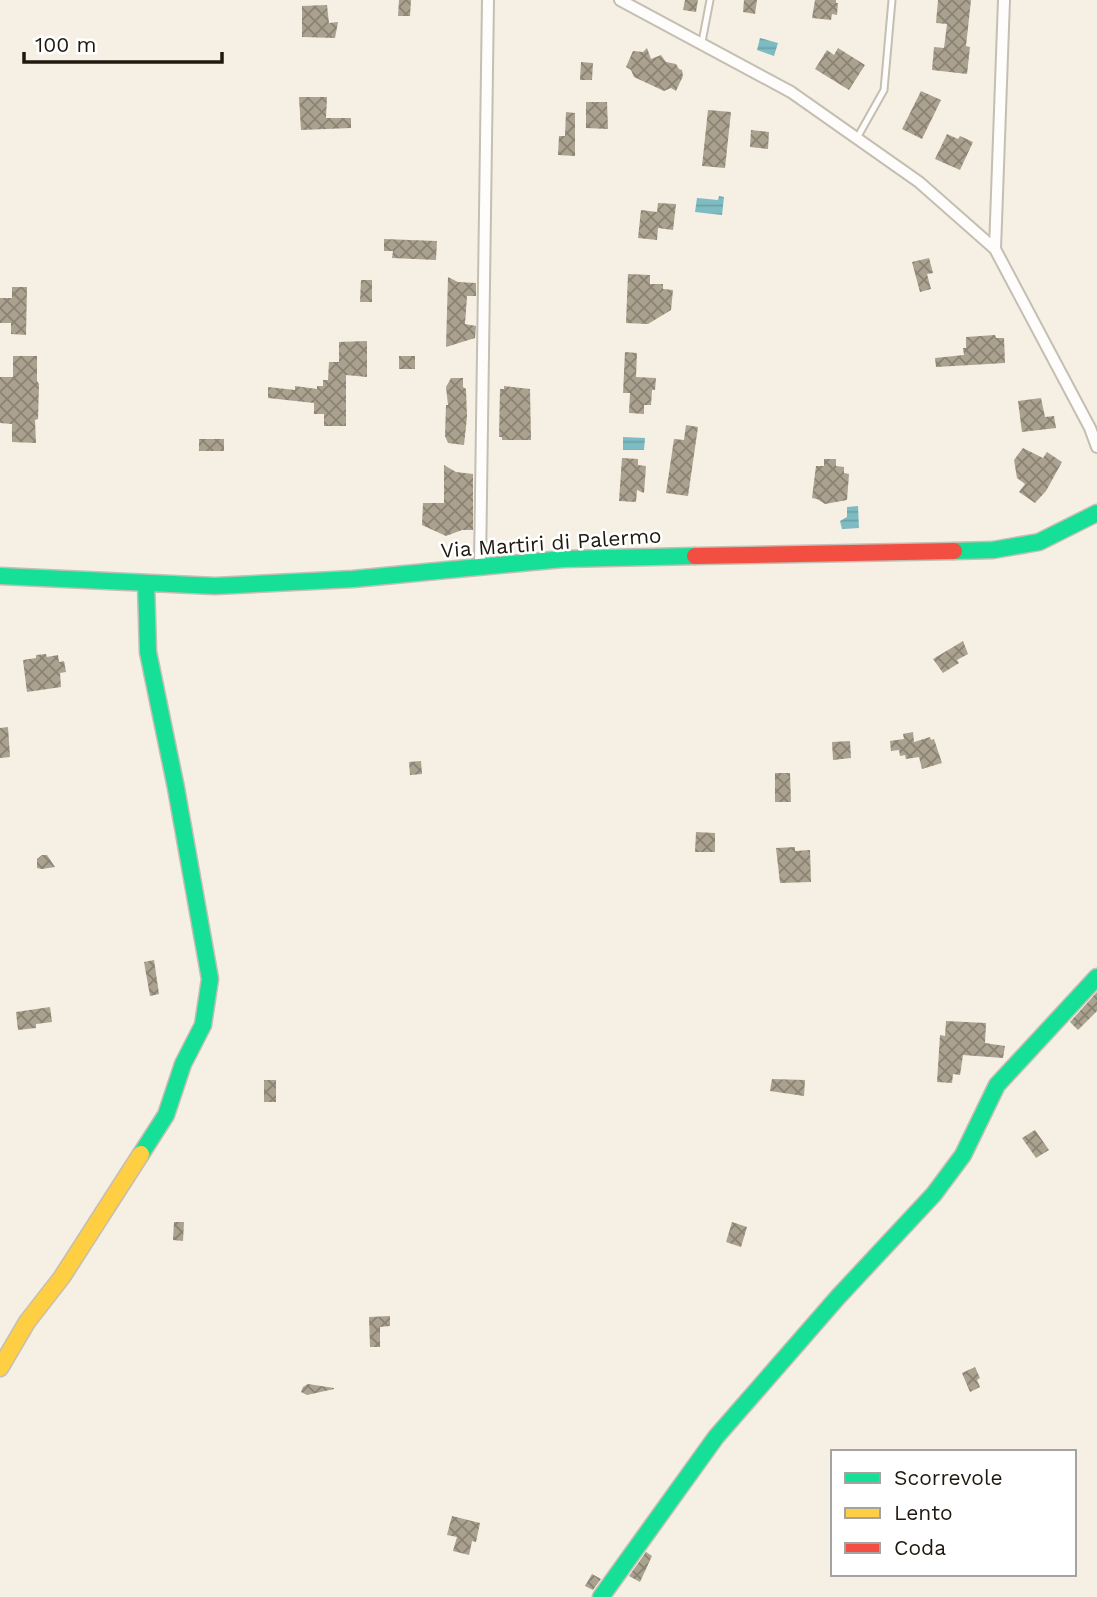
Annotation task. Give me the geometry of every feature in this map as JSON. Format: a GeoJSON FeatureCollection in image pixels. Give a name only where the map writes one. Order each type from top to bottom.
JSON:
{"type":"FeatureCollection","features":[{"type":"Feature","properties":{"kind":"street"},"geometry":{"type":"LineString","coordinates":[[480,566],[488,0]]}},
{"type":"Feature","properties":{"kind":"street"},"geometry":{"type":"LineString","coordinates":[[620,0],[791,92],[919,182],[995,249],[1090,428],[1097,447]]}},
{"type":"Feature","properties":{"kind":"street"},"geometry":{"type":"LineString","coordinates":[[995,249],[1003,0]]}},
{"type":"Feature","properties":{"kind":"street","name":"Via Martiri di Palermo"},"geometry":{"type":"LineString","coordinates":[[0,576],[215,586],[262,585],[563,559],[993,550],[1039,542],[1097,513]]}},
{"type":"Feature","properties":{"kind":"street"},"geometry":{"type":"LineString","coordinates":[[0,1368],[27,1322],[62,1277],[166,1115],[183,1064],[202,1026],[209,979],[176,788],[148,652],[146,583]]}},
{"type":"Feature","properties":{"kind":"street"},"geometry":{"type":"LineString","coordinates":[[601,1597],[716,1437],[838,1297],[934,1194],[963,1155],[997,1085],[1097,977]]}},
{"type":"Feature","properties":{"kind":"lane"},"geometry":{"type":"LineString","coordinates":[[702,42],[710,0]]}},
{"type":"Feature","properties":{"kind":"lane"},"geometry":{"type":"LineString","coordinates":[[856,138],[884,90],[892,0]]}},
{"type":"Feature","properties":{"kind":"water"},"geometry":{"type":"Polygon","coordinates":[[[760,38],[778,43],[774,56],[757,50],[760,38]]]}},
{"type":"Feature","properties":{"kind":"water"},"geometry":{"type":"Polygon","coordinates":[[[719,196],[724,197],[722,215],[695,212],[697,198],[718,200],[719,196]]]}},
{"type":"Feature","properties":{"kind":"water"},"geometry":{"type":"Polygon","coordinates":[[[623,437],[645,438],[644,450],[623,450],[623,437]]]}},
{"type":"Feature","properties":{"kind":"water"},"geometry":{"type":"Polygon","coordinates":[[[858,506],[859,528],[842,529],[840,521],[847,517],[847,507],[858,506]]]}},
{"type":"Feature","properties":{"kind":"building"},"geometry":{"type":"Polygon","coordinates":[[[399,0],[411,0],[410,16],[398,16],[399,0]]]}},
{"type":"Feature","properties":{"kind":"building"},"geometry":{"type":"Polygon","coordinates":[[[685,0],[698,0],[696,12],[683,10],[685,0]]]}},
{"type":"Feature","properties":{"kind":"building"},"geometry":{"type":"Polygon","coordinates":[[[744,0],[757,0],[755,14],[743,12],[744,0]]]}},
{"type":"Feature","properties":{"kind":"building"},"geometry":{"type":"Polygon","coordinates":[[[815,0],[836,0],[837,15],[832,14],[831,20],[812,18],[815,0]]]}},
{"type":"Feature","properties":{"kind":"building"},"geometry":{"type":"Polygon","coordinates":[[[938,0],[971,0],[966,46],[970,47],[967,74],[932,70],[934,47],[944,48],[947,24],[936,23],[938,0]]]}},
{"type":"Feature","properties":{"kind":"building"},"geometry":{"type":"Polygon","coordinates":[[[327,5],[329,23],[338,22],[335,38],[302,37],[302,6],[327,5]]]}},
{"type":"Feature","properties":{"kind":"building"},"geometry":{"type":"Polygon","coordinates":[[[647,48],[651,59],[661,55],[666,62],[676,64],[682,70],[683,76],[676,91],[671,88],[664,91],[634,77],[626,67],[633,51],[643,52],[647,48]]]}},
{"type":"Feature","properties":{"kind":"building"},"geometry":{"type":"Polygon","coordinates":[[[838,48],[865,65],[849,90],[815,69],[827,50],[834,55],[838,48]]]}},
{"type":"Feature","properties":{"kind":"building"},"geometry":{"type":"Polygon","coordinates":[[[581,62],[593,63],[592,80],[580,80],[581,62]]]}},
{"type":"Feature","properties":{"kind":"building"},"geometry":{"type":"Polygon","coordinates":[[[921,91],[941,100],[922,139],[902,129],[921,91]]]}},
{"type":"Feature","properties":{"kind":"building"},"geometry":{"type":"Polygon","coordinates":[[[299,97],[327,97],[326,118],[351,118],[351,128],[301,130],[299,97]]]}},
{"type":"Feature","properties":{"kind":"building"},"geometry":{"type":"Polygon","coordinates":[[[586,102],[607,102],[608,129],[586,128],[586,102]]]}},
{"type":"Feature","properties":{"kind":"building"},"geometry":{"type":"Polygon","coordinates":[[[708,110],[731,112],[725,168],[702,166],[708,110]]]}},
{"type":"Feature","properties":{"kind":"building"},"geometry":{"type":"Polygon","coordinates":[[[566,112],[575,113],[575,156],[558,155],[559,136],[565,136],[566,112]]]}},
{"type":"Feature","properties":{"kind":"building"},"geometry":{"type":"Polygon","coordinates":[[[751,130],[769,132],[768,149],[750,147],[751,130]]]}},
{"type":"Feature","properties":{"kind":"building"},"geometry":{"type":"Polygon","coordinates":[[[947,134],[973,142],[960,170],[935,159],[947,134]]]}},
{"type":"Feature","properties":{"kind":"building"},"geometry":{"type":"Polygon","coordinates":[[[658,203],[676,204],[673,230],[658,228],[657,240],[638,238],[641,210],[657,212],[658,203]]]}},
{"type":"Feature","properties":{"kind":"building"},"geometry":{"type":"Polygon","coordinates":[[[384,239],[437,241],[436,260],[392,258],[393,251],[384,251],[384,239]]]}},
{"type":"Feature","properties":{"kind":"building"},"geometry":{"type":"Polygon","coordinates":[[[929,258],[933,273],[927,274],[931,289],[920,292],[912,262],[929,258]]]}},
{"type":"Feature","properties":{"kind":"building"},"geometry":{"type":"Polygon","coordinates":[[[628,274],[650,275],[650,284],[663,284],[663,289],[673,290],[671,310],[648,324],[626,323],[628,274]]]}},
{"type":"Feature","properties":{"kind":"building"},"geometry":{"type":"Polygon","coordinates":[[[448,277],[458,282],[476,283],[476,296],[467,296],[465,324],[476,326],[475,338],[446,347],[448,277]]]}},
{"type":"Feature","properties":{"kind":"building"},"geometry":{"type":"Polygon","coordinates":[[[361,280],[372,280],[372,302],[360,302],[361,280]]]}},
{"type":"Feature","properties":{"kind":"building"},"geometry":{"type":"Polygon","coordinates":[[[12,287],[27,287],[26,335],[11,334],[11,323],[0,323],[0,298],[12,298],[12,287]]]}},
{"type":"Feature","properties":{"kind":"building"},"geometry":{"type":"Polygon","coordinates":[[[995,335],[996,338],[1004,338],[1005,363],[936,367],[935,358],[964,355],[966,337],[995,335]]]}},
{"type":"Feature","properties":{"kind":"building"},"geometry":{"type":"Polygon","coordinates":[[[367,341],[367,377],[346,375],[346,426],[324,426],[324,414],[314,414],[314,403],[268,398],[268,387],[295,390],[295,386],[317,389],[317,386],[323,386],[323,380],[328,380],[329,362],[339,362],[339,342],[367,341]]]}},
{"type":"Feature","properties":{"kind":"building"},"geometry":{"type":"Polygon","coordinates":[[[625,352],[637,353],[636,377],[656,378],[651,405],[644,405],[644,414],[629,413],[630,393],[623,393],[625,352]]]}},
{"type":"Feature","properties":{"kind":"building"},"geometry":{"type":"Polygon","coordinates":[[[13,356],[37,356],[39,384],[38,419],[35,420],[36,443],[12,442],[12,424],[0,423],[0,377],[13,377],[13,356]]]}},
{"type":"Feature","properties":{"kind":"building"},"geometry":{"type":"Polygon","coordinates":[[[399,356],[415,356],[415,369],[399,369],[399,356]]]}},
{"type":"Feature","properties":{"kind":"building"},"geometry":{"type":"Polygon","coordinates":[[[451,378],[463,378],[463,387],[466,389],[464,445],[448,443],[445,436],[448,405],[446,387],[451,378]]]}},
{"type":"Feature","properties":{"kind":"building"},"geometry":{"type":"Polygon","coordinates":[[[504,386],[530,389],[531,440],[502,440],[502,437],[499,437],[500,389],[504,389],[504,386]]]}},
{"type":"Feature","properties":{"kind":"building"},"geometry":{"type":"Polygon","coordinates":[[[1041,398],[1045,417],[1054,416],[1056,428],[1022,432],[1018,401],[1041,398]]]}},
{"type":"Feature","properties":{"kind":"building"},"geometry":{"type":"Polygon","coordinates":[[[686,425],[698,427],[688,496],[666,493],[674,439],[684,440],[686,425]]]}},
{"type":"Feature","properties":{"kind":"building"},"geometry":{"type":"Polygon","coordinates":[[[199,439],[224,439],[224,451],[199,451],[199,439]]]}},
{"type":"Feature","properties":{"kind":"building"},"geometry":{"type":"Polygon","coordinates":[[[1023,448],[1043,458],[1047,452],[1062,462],[1046,491],[1035,503],[1019,492],[1025,484],[1017,478],[1014,460],[1023,448]]]}},
{"type":"Feature","properties":{"kind":"building"},"geometry":{"type":"Polygon","coordinates":[[[622,458],[638,459],[638,465],[646,466],[644,493],[637,490],[636,502],[619,501],[622,458]]]}},
{"type":"Feature","properties":{"kind":"building"},"geometry":{"type":"Polygon","coordinates":[[[824,459],[836,459],[836,466],[844,467],[844,473],[849,474],[847,500],[825,504],[812,498],[816,466],[824,466],[824,459]]]}},
{"type":"Feature","properties":{"kind":"building"},"geometry":{"type":"Polygon","coordinates":[[[444,465],[456,472],[473,474],[473,530],[462,530],[446,536],[422,525],[423,503],[444,503],[444,465]]]}},
{"type":"Feature","properties":{"kind":"building"},"geometry":{"type":"Polygon","coordinates":[[[963,641],[968,654],[943,673],[933,659],[963,641]]]}},
{"type":"Feature","properties":{"kind":"building"},"geometry":{"type":"Polygon","coordinates":[[[46,654],[47,657],[58,655],[59,662],[64,661],[66,672],[60,673],[61,687],[27,692],[23,660],[46,654]]]}},
{"type":"Feature","properties":{"kind":"building"},"geometry":{"type":"Polygon","coordinates":[[[8,727],[10,757],[0,758],[0,728],[8,727]]]}},
{"type":"Feature","properties":{"kind":"building"},"geometry":{"type":"Polygon","coordinates":[[[913,732],[914,742],[930,737],[931,740],[934,739],[942,763],[922,769],[919,757],[906,759],[905,755],[900,756],[899,750],[891,751],[890,741],[904,739],[903,734],[913,732]]]}},
{"type":"Feature","properties":{"kind":"building"},"geometry":{"type":"Polygon","coordinates":[[[850,741],[851,758],[833,760],[832,742],[850,741]]]}},
{"type":"Feature","properties":{"kind":"building"},"geometry":{"type":"Polygon","coordinates":[[[421,761],[422,774],[410,775],[409,762],[421,761]]]}},
{"type":"Feature","properties":{"kind":"building"},"geometry":{"type":"Polygon","coordinates":[[[775,773],[790,773],[791,802],[775,802],[775,773]]]}},
{"type":"Feature","properties":{"kind":"building"},"geometry":{"type":"Polygon","coordinates":[[[696,832],[715,833],[715,852],[695,852],[696,832]]]}},
{"type":"Feature","properties":{"kind":"building"},"geometry":{"type":"Polygon","coordinates":[[[795,847],[795,851],[810,850],[811,882],[780,883],[776,848],[795,847]]]}},
{"type":"Feature","properties":{"kind":"building"},"geometry":{"type":"Polygon","coordinates":[[[47,855],[55,867],[37,868],[37,859],[47,855]]]}},
{"type":"Feature","properties":{"kind":"building"},"geometry":{"type":"Polygon","coordinates":[[[154,960],[159,994],[150,996],[144,962],[154,960]]]}},
{"type":"Feature","properties":{"kind":"building"},"geometry":{"type":"Polygon","coordinates":[[[1097,992],[1097,1011],[1078,1030],[1070,1022],[1097,992]]]}},
{"type":"Feature","properties":{"kind":"building"},"geometry":{"type":"Polygon","coordinates":[[[50,1007],[52,1022],[36,1024],[36,1028],[18,1030],[16,1012],[50,1007]]]}},
{"type":"Feature","properties":{"kind":"building"},"geometry":{"type":"Polygon","coordinates":[[[946,1021],[986,1023],[985,1043],[1005,1046],[1003,1058],[963,1055],[960,1075],[953,1074],[952,1083],[937,1082],[940,1035],[945,1036],[946,1021]]]}},
{"type":"Feature","properties":{"kind":"building"},"geometry":{"type":"Polygon","coordinates":[[[772,1079],[805,1080],[804,1096],[770,1091],[772,1079]]]}},
{"type":"Feature","properties":{"kind":"building"},"geometry":{"type":"Polygon","coordinates":[[[264,1080],[276,1080],[276,1102],[264,1102],[264,1080]]]}},
{"type":"Feature","properties":{"kind":"building"},"geometry":{"type":"Polygon","coordinates":[[[1035,1130],[1049,1150],[1036,1158],[1022,1138],[1035,1130]]]}},
{"type":"Feature","properties":{"kind":"building"},"geometry":{"type":"Polygon","coordinates":[[[174,1222],[184,1222],[183,1241],[173,1240],[174,1222]]]}},
{"type":"Feature","properties":{"kind":"building"},"geometry":{"type":"Polygon","coordinates":[[[732,1222],[747,1227],[741,1247],[726,1242],[732,1222]]]}},
{"type":"Feature","properties":{"kind":"building"},"geometry":{"type":"Polygon","coordinates":[[[390,1316],[390,1326],[380,1327],[380,1347],[370,1347],[369,1317],[390,1316]]]}},
{"type":"Feature","properties":{"kind":"building"},"geometry":{"type":"Polygon","coordinates":[[[975,1367],[980,1378],[977,1380],[980,1387],[970,1392],[962,1373],[975,1367]]]}},
{"type":"Feature","properties":{"kind":"building"},"geometry":{"type":"Polygon","coordinates":[[[308,1384],[334,1389],[307,1395],[301,1392],[308,1384]]]}},
{"type":"Feature","properties":{"kind":"building"},"geometry":{"type":"Polygon","coordinates":[[[452,1516],[480,1523],[476,1542],[472,1541],[469,1555],[453,1551],[457,1537],[447,1535],[452,1516]]]}},
{"type":"Feature","properties":{"kind":"building"},"geometry":{"type":"Polygon","coordinates":[[[646,1552],[652,1556],[640,1582],[629,1576],[646,1552]]]}},
{"type":"Feature","properties":{"kind":"building"},"geometry":{"type":"Polygon","coordinates":[[[592,1574],[601,1579],[593,1590],[585,1586],[592,1574]]]}},
{"type":"Feature","properties":{"kind":"traffic: fast"},"geometry":{"type":"LineString","coordinates":[[954,551],[993,550],[1039,542],[1097,513]]}},
{"type":"Feature","properties":{"kind":"traffic: fast"},"geometry":{"type":"LineString","coordinates":[[0,576],[215,586],[353,579],[563,559],[695,556]]}},
{"type":"Feature","properties":{"kind":"traffic: fast"},"geometry":{"type":"LineString","coordinates":[[141,1154],[166,1115],[183,1064],[203,1025],[210,979],[176,788],[148,652],[146,583]]}},
{"type":"Feature","properties":{"kind":"traffic: fast"},"geometry":{"type":"LineString","coordinates":[[601,1597],[716,1437],[838,1297],[934,1194],[963,1155],[997,1085],[1097,977]]}},
{"type":"Feature","properties":{"kind":"traffic: slow"},"geometry":{"type":"LineString","coordinates":[[0,1368],[27,1322],[62,1277],[141,1154]]}},
{"type":"Feature","properties":{"kind":"traffic: jam"},"geometry":{"type":"LineString","coordinates":[[695,556],[954,551]]}}]}
